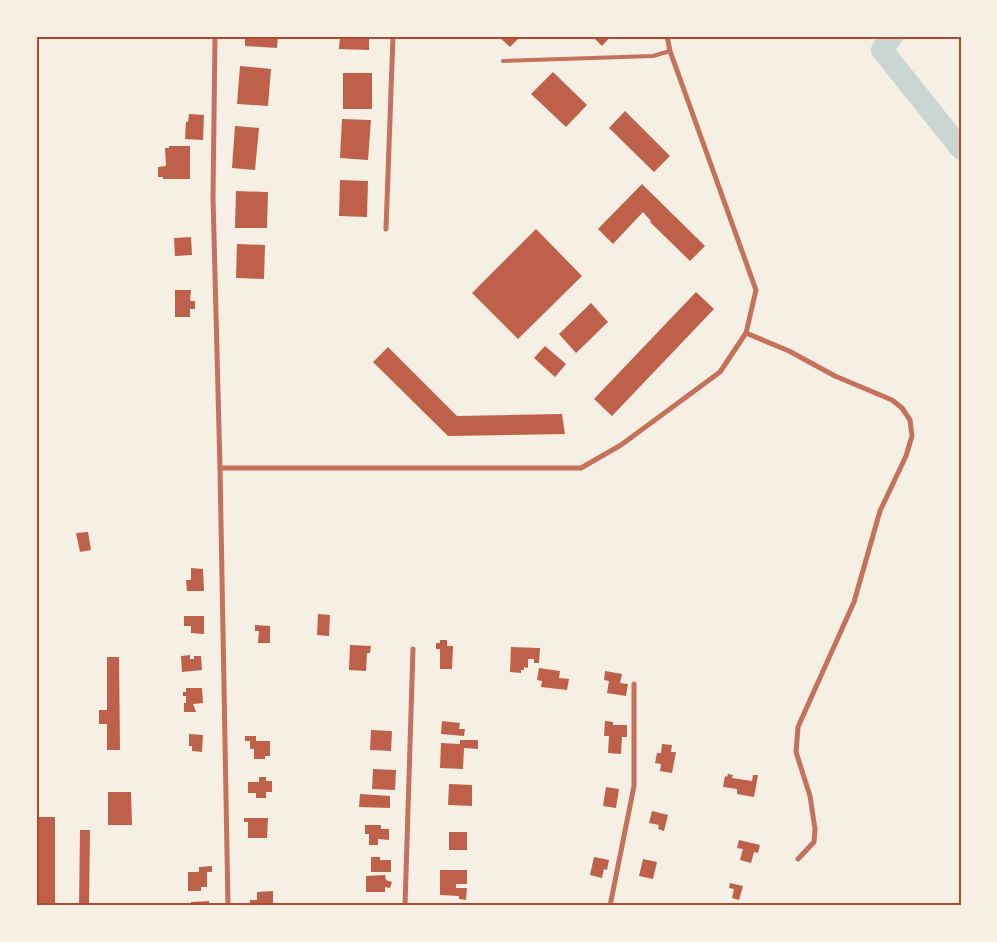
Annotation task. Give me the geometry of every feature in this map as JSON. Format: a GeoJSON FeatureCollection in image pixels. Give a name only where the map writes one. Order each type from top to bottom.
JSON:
{"type":"FeatureCollection","features":[{"type":"Feature","properties":{"kind":"street"},"geometry":{"type":"LineString","coordinates":[[215,36],[213,197],[228,906]]}},
{"type":"Feature","properties":{"kind":"street"},"geometry":{"type":"LineString","coordinates":[[386,229],[393,36]]}},
{"type":"Feature","properties":{"kind":"street"},"geometry":{"type":"LineString","coordinates":[[220,468],[581,468],[621,445],[720,372],[746,333],[756,290],[670,50],[667,36]]}},
{"type":"Feature","properties":{"kind":"street"},"geometry":{"type":"LineString","coordinates":[[746,333],[789,351],[835,376],[892,400],[902,408],[910,420],[912,436],[906,456],[880,511],[854,602],[798,727],[796,752],[810,796],[815,829],[814,842],[798,859]]}},
{"type":"Feature","properties":{"kind":"street"},"geometry":{"type":"LineString","coordinates":[[405,906],[413,649]]}},
{"type":"Feature","properties":{"kind":"street"},"geometry":{"type":"LineString","coordinates":[[610,906],[634,786],[634,684]]}},
{"type":"Feature","properties":{"kind":"lane"},"geometry":{"type":"LineString","coordinates":[[504,61],[653,56],[670,50]]}},
{"type":"Feature","properties":{"kind":"building"},"geometry":{"type":"Polygon","coordinates":[[[245,36],[278,36],[277,48],[245,46],[245,36]]]}},
{"type":"Feature","properties":{"kind":"building"},"geometry":{"type":"Polygon","coordinates":[[[340,36],[369,36],[369,50],[339,49],[340,36]]]}},
{"type":"Feature","properties":{"kind":"building"},"geometry":{"type":"Polygon","coordinates":[[[498,36],[521,36],[510,47],[498,36]]]}},
{"type":"Feature","properties":{"kind":"building"},"geometry":{"type":"Polygon","coordinates":[[[592,36],[611,36],[602,46],[592,36]]]}},
{"type":"Feature","properties":{"kind":"building"},"geometry":{"type":"Polygon","coordinates":[[[240,66],[271,69],[268,106],[237,104],[240,66]]]}},
{"type":"Feature","properties":{"kind":"building"},"geometry":{"type":"Polygon","coordinates":[[[553,72],[587,105],[566,127],[531,94],[553,72]]]}},
{"type":"Feature","properties":{"kind":"building"},"geometry":{"type":"Polygon","coordinates":[[[343,73],[372,73],[372,109],[343,109],[343,73]]]}},
{"type":"Feature","properties":{"kind":"building"},"geometry":{"type":"Polygon","coordinates":[[[625,111],[670,156],[654,172],[609,128],[625,111]]]}},
{"type":"Feature","properties":{"kind":"building"},"geometry":{"type":"Polygon","coordinates":[[[189,114],[204,115],[203,140],[185,139],[186,122],[188,122],[189,114]]]}},
{"type":"Feature","properties":{"kind":"building"},"geometry":{"type":"Polygon","coordinates":[[[342,119],[371,120],[368,160],[340,158],[342,119]]]}},
{"type":"Feature","properties":{"kind":"building"},"geometry":{"type":"Polygon","coordinates":[[[235,126],[259,128],[255,170],[232,168],[235,126]]]}},
{"type":"Feature","properties":{"kind":"building"},"geometry":{"type":"Polygon","coordinates":[[[169,146],[190,146],[190,179],[163,179],[163,177],[158,177],[158,167],[166,166],[165,148],[169,148],[169,146]]]}},
{"type":"Feature","properties":{"kind":"building"},"geometry":{"type":"Polygon","coordinates":[[[340,180],[368,181],[367,217],[339,216],[340,180]]]}},
{"type":"Feature","properties":{"kind":"building"},"geometry":{"type":"Polygon","coordinates":[[[642,184],[705,246],[690,261],[650,222],[643,212],[613,244],[598,229],[642,184]]]}},
{"type":"Feature","properties":{"kind":"building"},"geometry":{"type":"Polygon","coordinates":[[[236,191],[268,192],[267,228],[235,228],[236,191]]]}},
{"type":"Feature","properties":{"kind":"building"},"geometry":{"type":"Polygon","coordinates":[[[536,229],[582,276],[518,339],[472,293],[536,229]]]}},
{"type":"Feature","properties":{"kind":"building"},"geometry":{"type":"Polygon","coordinates":[[[191,237],[192,255],[175,256],[174,238],[191,237]]]}},
{"type":"Feature","properties":{"kind":"building"},"geometry":{"type":"Polygon","coordinates":[[[237,244],[265,245],[264,279],[236,278],[237,244]]]}},
{"type":"Feature","properties":{"kind":"building"},"geometry":{"type":"Polygon","coordinates":[[[175,290],[191,290],[190,301],[195,301],[195,309],[190,309],[190,317],[175,317],[175,290]]]}},
{"type":"Feature","properties":{"kind":"building"},"geometry":{"type":"Polygon","coordinates":[[[696,292],[714,309],[612,416],[594,399],[696,292]]]}},
{"type":"Feature","properties":{"kind":"building"},"geometry":{"type":"Polygon","coordinates":[[[591,303],[608,322],[576,353],[559,334],[591,303]]]}},
{"type":"Feature","properties":{"kind":"building"},"geometry":{"type":"Polygon","coordinates":[[[545,346],[566,364],[555,377],[534,358],[545,346]]]}},
{"type":"Feature","properties":{"kind":"building"},"geometry":{"type":"Polygon","coordinates":[[[388,347],[457,416],[562,414],[565,434],[448,436],[373,362],[388,347]]]}},
{"type":"Feature","properties":{"kind":"building"},"geometry":{"type":"Polygon","coordinates":[[[88,532],[91,550],[80,552],[76,533],[88,532]]]}},
{"type":"Feature","properties":{"kind":"building"},"geometry":{"type":"Polygon","coordinates":[[[191,568],[203,569],[204,591],[187,591],[186,580],[191,580],[191,568]]]}},
{"type":"Feature","properties":{"kind":"building"},"geometry":{"type":"Polygon","coordinates":[[[318,614],[330,615],[329,636],[317,635],[318,614]]]}},
{"type":"Feature","properties":{"kind":"building"},"geometry":{"type":"Polygon","coordinates":[[[184,616],[204,616],[204,634],[191,633],[191,626],[184,626],[184,616]]]}},
{"type":"Feature","properties":{"kind":"building"},"geometry":{"type":"Polygon","coordinates":[[[255,625],[270,626],[270,643],[258,643],[259,631],[255,631],[255,625]]]}},
{"type":"Feature","properties":{"kind":"building"},"geometry":{"type":"Polygon","coordinates":[[[440,640],[447,640],[447,646],[453,646],[452,669],[440,669],[440,649],[436,649],[436,643],[440,643],[440,640]]]}},
{"type":"Feature","properties":{"kind":"building"},"geometry":{"type":"Polygon","coordinates":[[[350,645],[371,646],[370,653],[367,653],[366,671],[349,670],[350,645]]]}},
{"type":"Feature","properties":{"kind":"building"},"geometry":{"type":"Polygon","coordinates":[[[511,647],[540,648],[539,663],[534,663],[534,659],[528,659],[528,668],[524,667],[521,673],[510,672],[511,647]]]}},
{"type":"Feature","properties":{"kind":"building"},"geometry":{"type":"Polygon","coordinates":[[[190,655],[190,659],[194,659],[194,656],[201,656],[202,670],[182,672],[181,656],[190,655]]]}},
{"type":"Feature","properties":{"kind":"building"},"geometry":{"type":"Polygon","coordinates":[[[107,657],[119,657],[120,750],[107,750],[107,724],[99,724],[99,710],[107,710],[107,657]]]}},
{"type":"Feature","properties":{"kind":"building"},"geometry":{"type":"Polygon","coordinates":[[[539,668],[560,671],[559,678],[569,679],[567,690],[541,687],[542,681],[537,680],[539,668]]]}},
{"type":"Feature","properties":{"kind":"building"},"geometry":{"type":"Polygon","coordinates":[[[605,671],[622,674],[620,683],[628,684],[626,696],[607,693],[609,681],[604,680],[605,671]]]}},
{"type":"Feature","properties":{"kind":"building"},"geometry":{"type":"Polygon","coordinates":[[[186,688],[202,688],[203,703],[193,704],[196,712],[184,712],[186,696],[183,696],[183,692],[186,692],[186,688]]]}},
{"type":"Feature","properties":{"kind":"building"},"geometry":{"type":"Polygon","coordinates":[[[442,721],[460,723],[459,729],[465,729],[464,736],[441,734],[442,721]]]}},
{"type":"Feature","properties":{"kind":"building"},"geometry":{"type":"Polygon","coordinates":[[[605,721],[613,722],[613,725],[627,725],[627,737],[622,737],[621,754],[608,753],[609,736],[604,736],[605,721]]]}},
{"type":"Feature","properties":{"kind":"building"},"geometry":{"type":"Polygon","coordinates":[[[371,730],[392,731],[391,751],[370,750],[371,730]]]}},
{"type":"Feature","properties":{"kind":"building"},"geometry":{"type":"Polygon","coordinates":[[[189,734],[203,735],[202,752],[192,751],[192,746],[189,746],[189,734]]]}},
{"type":"Feature","properties":{"kind":"building"},"geometry":{"type":"Polygon","coordinates":[[[245,736],[256,736],[256,741],[270,741],[270,756],[265,756],[265,759],[254,759],[254,749],[250,749],[250,741],[245,741],[245,736]]]}},
{"type":"Feature","properties":{"kind":"building"},"geometry":{"type":"Polygon","coordinates":[[[460,740],[478,740],[478,749],[464,748],[463,769],[440,768],[441,743],[460,744],[460,740]]]}},
{"type":"Feature","properties":{"kind":"building"},"geometry":{"type":"Polygon","coordinates":[[[662,744],[672,745],[671,752],[676,752],[672,773],[660,771],[661,764],[655,763],[657,753],[661,753],[662,744]]]}},
{"type":"Feature","properties":{"kind":"building"},"geometry":{"type":"Polygon","coordinates":[[[373,769],[396,770],[395,790],[372,789],[373,769]]]}},
{"type":"Feature","properties":{"kind":"building"},"geometry":{"type":"Polygon","coordinates":[[[728,774],[733,775],[732,778],[752,781],[753,775],[758,775],[754,797],[737,794],[737,789],[723,787],[725,776],[727,777],[728,774]]]}},
{"type":"Feature","properties":{"kind":"building"},"geometry":{"type":"Polygon","coordinates":[[[259,777],[266,777],[266,781],[272,781],[272,792],[266,792],[266,798],[256,798],[256,793],[248,793],[248,782],[259,782],[259,777]]]}},
{"type":"Feature","properties":{"kind":"building"},"geometry":{"type":"Polygon","coordinates":[[[449,784],[472,785],[472,806],[448,805],[449,784]]]}},
{"type":"Feature","properties":{"kind":"building"},"geometry":{"type":"Polygon","coordinates":[[[606,787],[619,789],[616,808],[603,806],[606,787]]]}},
{"type":"Feature","properties":{"kind":"building"},"geometry":{"type":"Polygon","coordinates":[[[108,792],[131,792],[132,825],[108,825],[108,792]]]}},
{"type":"Feature","properties":{"kind":"building"},"geometry":{"type":"Polygon","coordinates":[[[360,794],[390,796],[390,808],[359,807],[360,794]]]}},
{"type":"Feature","properties":{"kind":"building"},"geometry":{"type":"Polygon","coordinates":[[[652,811],[668,815],[664,831],[658,829],[659,825],[649,823],[652,811]]]}},
{"type":"Feature","properties":{"kind":"building"},"geometry":{"type":"Polygon","coordinates":[[[36,817],[55,817],[55,906],[36,906],[36,817]]]}},
{"type":"Feature","properties":{"kind":"building"},"geometry":{"type":"Polygon","coordinates":[[[244,818],[268,818],[267,838],[248,838],[248,822],[244,822],[244,818]]]}},
{"type":"Feature","properties":{"kind":"building"},"geometry":{"type":"Polygon","coordinates":[[[365,825],[381,825],[381,829],[389,829],[389,840],[378,839],[378,845],[369,845],[369,834],[365,834],[365,825]]]}},
{"type":"Feature","properties":{"kind":"building"},"geometry":{"type":"Polygon","coordinates":[[[80,830],[90,830],[89,906],[79,906],[80,830]]]}},
{"type":"Feature","properties":{"kind":"building"},"geometry":{"type":"Polygon","coordinates":[[[449,832],[467,832],[467,850],[449,850],[449,832]]]}},
{"type":"Feature","properties":{"kind":"building"},"geometry":{"type":"Polygon","coordinates":[[[739,840],[760,845],[758,853],[754,852],[751,863],[740,860],[743,849],[737,848],[739,840]]]}},
{"type":"Feature","properties":{"kind":"building"},"geometry":{"type":"Polygon","coordinates":[[[371,857],[380,857],[380,860],[391,860],[391,872],[371,872],[371,857]]]}},
{"type":"Feature","properties":{"kind":"building"},"geometry":{"type":"Polygon","coordinates":[[[594,857],[609,860],[607,870],[604,869],[602,878],[590,875],[594,857]]]}},
{"type":"Feature","properties":{"kind":"building"},"geometry":{"type":"Polygon","coordinates":[[[643,859],[657,862],[653,879],[639,876],[643,859]]]}},
{"type":"Feature","properties":{"kind":"building"},"geometry":{"type":"Polygon","coordinates":[[[212,866],[212,872],[207,872],[207,887],[201,887],[201,891],[188,891],[188,872],[199,872],[199,867],[212,866]]]}},
{"type":"Feature","properties":{"kind":"building"},"geometry":{"type":"Polygon","coordinates":[[[440,870],[467,870],[467,884],[456,884],[456,888],[467,888],[466,900],[459,899],[459,896],[440,895],[440,870]]]}},
{"type":"Feature","properties":{"kind":"building"},"geometry":{"type":"Polygon","coordinates":[[[385,875],[386,880],[392,882],[390,888],[385,887],[385,892],[366,892],[366,876],[385,875]]]}},
{"type":"Feature","properties":{"kind":"building"},"geometry":{"type":"Polygon","coordinates":[[[730,883],[743,886],[739,900],[732,898],[734,889],[729,888],[730,883]]]}},
{"type":"Feature","properties":{"kind":"building"},"geometry":{"type":"Polygon","coordinates":[[[273,891],[273,906],[250,906],[250,900],[257,900],[257,892],[273,891]]]}},
{"type":"Feature","properties":{"kind":"building"},"geometry":{"type":"Polygon","coordinates":[[[209,901],[209,906],[191,906],[191,902],[209,901]]]}},
{"type":"Feature","properties":{"kind":"waterway"},"geometry":{"type":"LineString","coordinates":[[892,36],[882,50],[961,149]]}}]}
